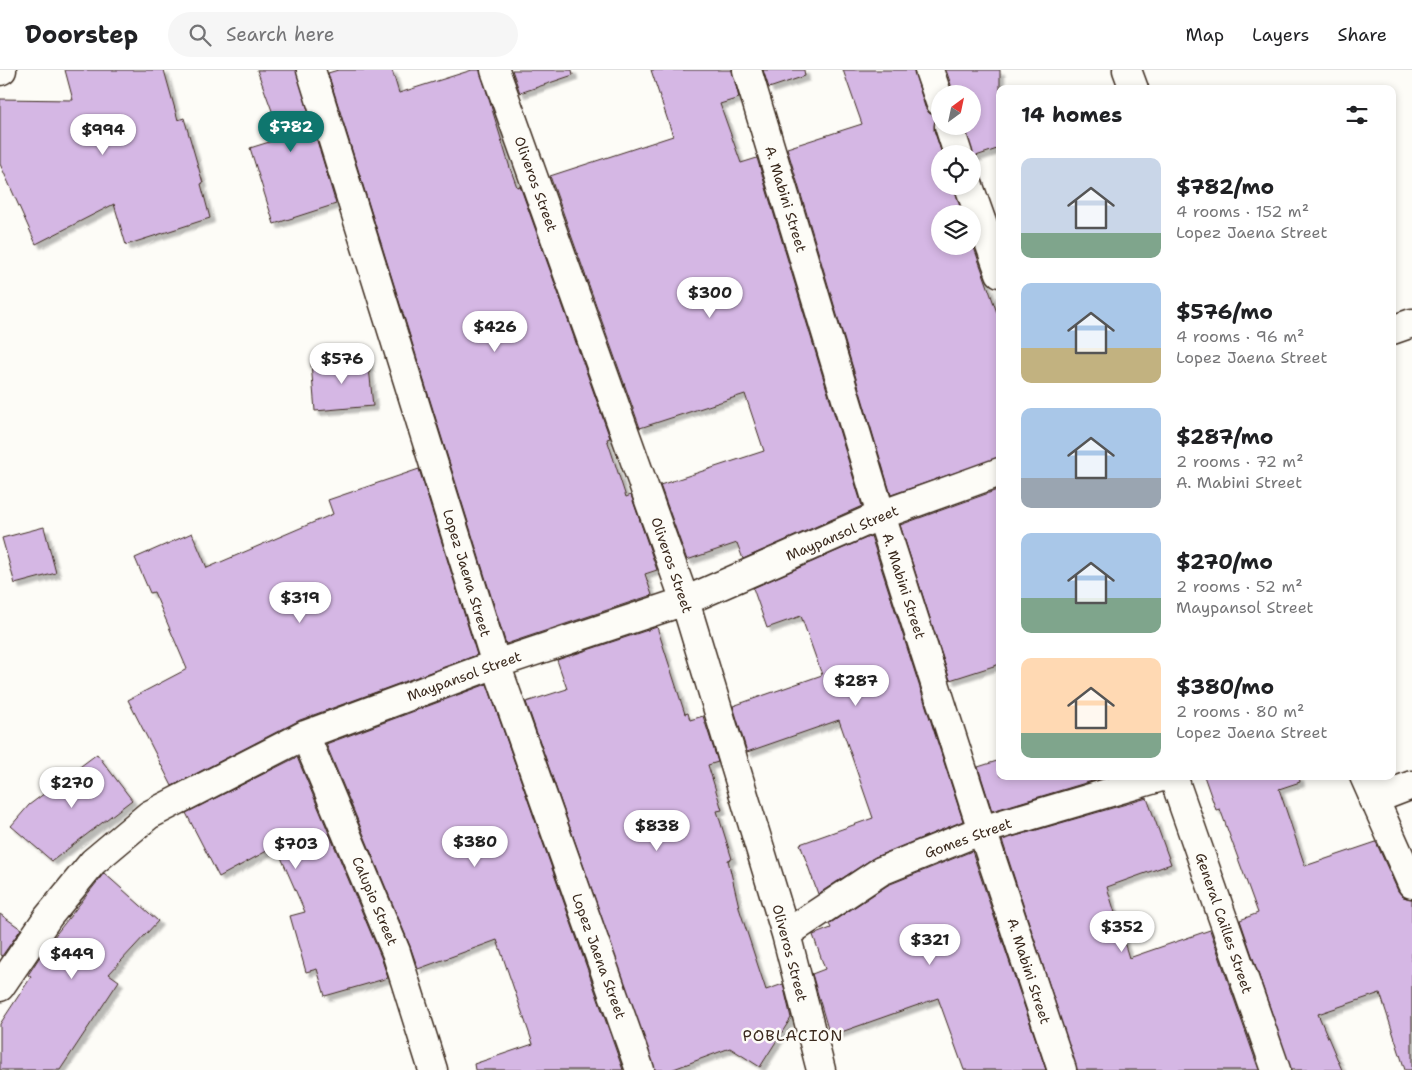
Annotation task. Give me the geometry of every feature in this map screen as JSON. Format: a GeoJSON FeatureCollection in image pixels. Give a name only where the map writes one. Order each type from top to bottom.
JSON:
{"type":"FeatureCollection","features":[{"type":"Feature","properties":{"kind":"street","name":"Lopez Jaena Street"},"geometry":{"type":"LineString","coordinates":[[311,70],[496,664],[640,1070]]}},
{"type":"Feature","properties":{"kind":"street","name":"Oliveros Street"},"geometry":{"type":"LineString","coordinates":[[495,70],[686,601],[786,934],[814,1064]]}},
{"type":"Feature","properties":{"kind":"street","name":"A. Mabini Street"},"geometry":{"type":"LineString","coordinates":[[747,70],[882,515],[982,830],[1062,1070]]}},
{"type":"Feature","properties":{"kind":"street"},"geometry":{"type":"LineString","coordinates":[[929,70],[934,85]]}},
{"type":"Feature","properties":{"kind":"street"},"geometry":{"type":"LineString","coordinates":[[1127,70],[1133,85]]}},
{"type":"Feature","properties":{"kind":"street"},"geometry":{"type":"LineString","coordinates":[[973,195],[996,261]]}},
{"type":"Feature","properties":{"kind":"street"},"geometry":{"type":"LineString","coordinates":[[1396,329],[1412,323]]}},
{"type":"Feature","properties":{"kind":"street","name":"Maypansol Street"},"geometry":{"type":"LineString","coordinates":[[0,987],[48,916],[93,862],[149,815],[306,735],[496,664],[686,601],[882,515],[996,473]]}},
{"type":"Feature","properties":{"kind":"street","name":"Calupio Street"},"geometry":{"type":"LineString","coordinates":[[306,735],[396,952],[433,1070]]}},
{"type":"Feature","properties":{"kind":"street","name":"Gomes Street"},"geometry":{"type":"LineString","coordinates":[[786,934],[881,871],[982,830],[1151,780]]}},
{"type":"Feature","properties":{"kind":"street","name":"General Cailles Street"},"geometry":{"type":"LineString","coordinates":[[1174,780],[1276,1070]]}},
{"type":"Feature","properties":{"kind":"street"},"geometry":{"type":"LineString","coordinates":[[1412,785],[1369,788],[1412,884]]}},
{"type":"Feature","properties":{"kind":"building"},"geometry":{"type":"Polygon","coordinates":[[[65,70],[164,70],[178,120],[184,118],[203,183],[201,184],[210,218],[126,245],[114,204],[36,244],[0,164],[0,99],[73,100],[65,70]]]}},
{"type":"Feature","properties":{"kind":"building"},"geometry":{"type":"Polygon","coordinates":[[[257,70],[296,70],[336,204],[274,224],[250,148],[282,138],[257,70]]]}},
{"type":"Feature","properties":{"kind":"building"},"geometry":{"type":"Polygon","coordinates":[[[338,70],[392,70],[399,93],[472,70],[480,70],[510,168],[517,187],[520,186],[610,438],[607,439],[626,497],[631,495],[657,570],[645,574],[652,595],[506,644],[328,73],[338,70]]]}},
{"type":"Feature","properties":{"kind":"building"},"geometry":{"type":"Polygon","coordinates":[[[512,70],[572,70],[573,75],[520,93],[512,70]]]}},
{"type":"Feature","properties":{"kind":"building"},"geometry":{"type":"Polygon","coordinates":[[[651,70],[732,70],[739,98],[720,104],[741,163],[757,158],[862,506],[743,559],[737,543],[687,560],[660,485],[764,451],[745,394],[640,428],[550,176],[673,136],[651,70]]]}},
{"type":"Feature","properties":{"kind":"building"},"geometry":{"type":"Polygon","coordinates":[[[763,70],[804,70],[805,76],[769,88],[763,70]]]}},
{"type":"Feature","properties":{"kind":"building"},"geometry":{"type":"Polygon","coordinates":[[[843,70],[914,70],[925,107],[931,114],[931,135],[936,135],[939,145],[931,145],[931,195],[957,195],[959,205],[931,205],[931,255],[977,255],[996,310],[996,458],[891,495],[787,148],[862,124],[843,70]]]}},
{"type":"Feature","properties":{"kind":"building"},"geometry":{"type":"Polygon","coordinates":[[[946,70],[1000,70],[1000,85],[996,85],[996,149],[981,154],[981,145],[970,145],[967,135],[981,135],[981,85],[951,85],[946,70]]]}},
{"type":"Feature","properties":{"kind":"building"},"geometry":{"type":"Polygon","coordinates":[[[368,358],[373,406],[315,411],[311,363],[368,358]]]}},
{"type":"Feature","properties":{"kind":"building"},"geometry":{"type":"Polygon","coordinates":[[[419,469],[477,655],[300,720],[172,786],[128,700],[187,669],[154,592],[150,593],[135,558],[192,533],[207,568],[333,514],[328,500],[419,469]]]}},
{"type":"Feature","properties":{"kind":"building"},"geometry":{"type":"Polygon","coordinates":[[[996,490],[996,665],[950,680],[900,525],[996,490]]]}},
{"type":"Feature","properties":{"kind":"building"},"geometry":{"type":"Polygon","coordinates":[[[44,527],[56,573],[15,584],[2,538],[44,527]]]}},
{"type":"Feature","properties":{"kind":"building"},"geometry":{"type":"Polygon","coordinates":[[[871,536],[963,821],[875,857],[818,894],[800,844],[873,818],[839,720],[747,752],[733,706],[822,675],[801,616],[767,628],[753,588],[871,536]]]}},
{"type":"Feature","properties":{"kind":"building"},"geometry":{"type":"Polygon","coordinates":[[[657,627],[685,714],[688,713],[690,720],[703,716],[718,762],[708,765],[722,810],[717,811],[732,859],[728,860],[740,911],[766,990],[783,984],[791,1018],[760,1067],[730,1048],[671,1070],[655,1070],[526,702],[567,689],[557,660],[657,627]]]}},
{"type":"Feature","properties":{"kind":"building"},"geometry":{"type":"Polygon","coordinates":[[[487,684],[623,1070],[475,1070],[474,1064],[533,1044],[497,940],[418,969],[326,744],[487,684]]]}},
{"type":"Feature","properties":{"kind":"building"},"geometry":{"type":"Polygon","coordinates":[[[97,754],[132,800],[52,861],[11,826],[29,805],[97,754]]]}},
{"type":"Feature","properties":{"kind":"building"},"geometry":{"type":"Polygon","coordinates":[[[297,757],[381,957],[388,978],[325,996],[317,969],[306,972],[290,916],[305,912],[276,846],[219,877],[186,813],[297,757]]]}},
{"type":"Feature","properties":{"kind":"building"},"geometry":{"type":"Polygon","coordinates":[[[996,761],[996,780],[1096,780],[992,811],[978,767],[996,761]]]}},
{"type":"Feature","properties":{"kind":"building"},"geometry":{"type":"Polygon","coordinates":[[[1205,780],[1300,780],[1300,782],[1279,789],[1305,866],[1376,842],[1398,891],[1403,897],[1412,899],[1412,1070],[1405,1070],[1380,993],[1318,1014],[1342,1070],[1291,1070],[1240,920],[1258,913],[1220,809],[1216,810],[1205,780]]]}},
{"type":"Feature","properties":{"kind":"building"},"geometry":{"type":"Polygon","coordinates":[[[1147,798],[1171,864],[1107,887],[1129,958],[1210,930],[1259,1070],[1077,1070],[1002,840],[1147,798]]]}},
{"type":"Feature","properties":{"kind":"building"},"geometry":{"type":"Polygon","coordinates":[[[972,851],[1046,1070],[964,1070],[938,998],[830,1036],[812,974],[825,969],[813,935],[831,928],[829,924],[888,885],[972,851]]]}},
{"type":"Feature","properties":{"kind":"building"},"geometry":{"type":"Polygon","coordinates":[[[104,873],[158,921],[109,974],[119,981],[60,1070],[0,1070],[0,1024],[31,977],[28,975],[46,947],[104,873]]]}},
{"type":"Feature","properties":{"kind":"building"},"geometry":{"type":"Polygon","coordinates":[[[0,914],[21,929],[2,956],[0,955],[0,914]]]}},
{"type":"Feature","properties":{"kind":"district","name":"POBLACION"},"geometry":{"type":"Point","coordinates":[793,1035]}}]}
